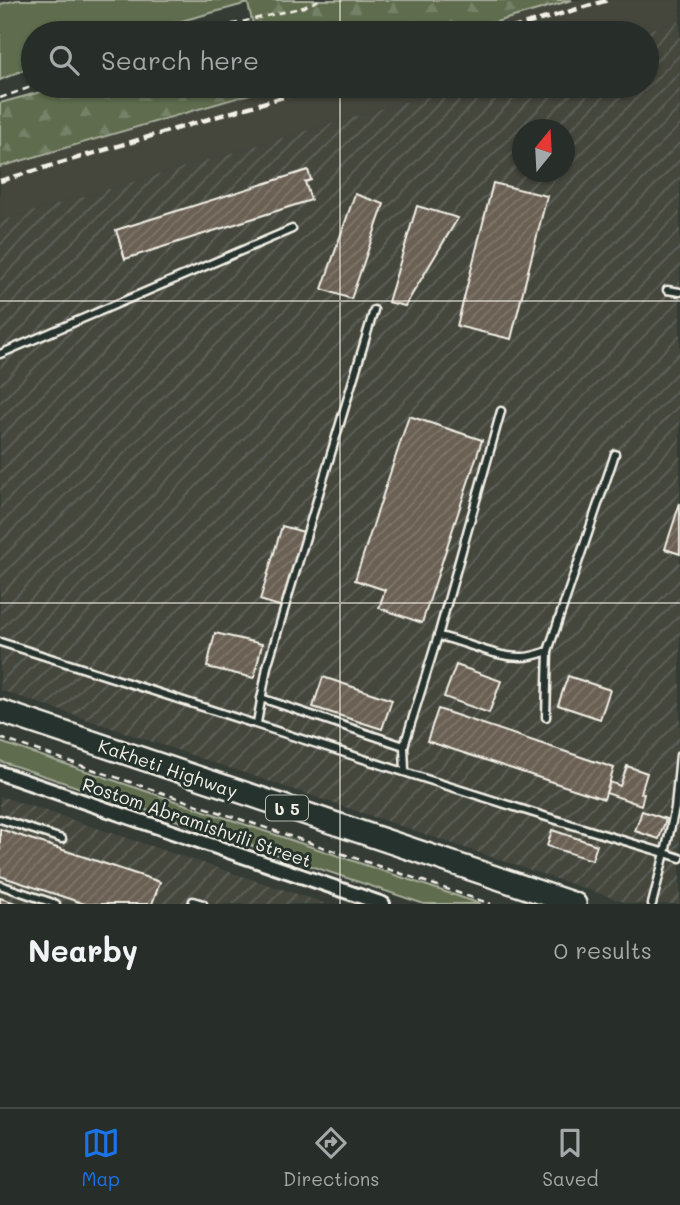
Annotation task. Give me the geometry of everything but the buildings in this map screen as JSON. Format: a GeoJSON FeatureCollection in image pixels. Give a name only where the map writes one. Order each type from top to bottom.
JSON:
{"type":"FeatureCollection","features":[{"type":"Feature","properties":{"kind":"highway","name":"Kakheti Highway"},"geometry":{"type":"LineString","coordinates":[[0,711],[575,904]]}},
{"type":"Feature","properties":{"kind":"street","name":"Rostom Abramishvili Street"},"geometry":{"type":"LineString","coordinates":[[0,773],[383,904]]}},
{"type":"Feature","properties":{"kind":"lane"},"geometry":{"type":"LineString","coordinates":[[0,354],[292,229]]}},
{"type":"Feature","properties":{"kind":"lane"},"geometry":{"type":"LineString","coordinates":[[667,290],[680,292]]}},
{"type":"Feature","properties":{"kind":"lane"},"geometry":{"type":"LineString","coordinates":[[257,723],[267,667],[374,310]]}},
{"type":"Feature","properties":{"kind":"lane"},"geometry":{"type":"LineString","coordinates":[[405,771],[404,746],[501,411]]}},
{"type":"Feature","properties":{"kind":"lane"},"geometry":{"type":"LineString","coordinates":[[546,717],[548,651],[615,454]]}},
{"type":"Feature","properties":{"kind":"lane"},"geometry":{"type":"LineString","coordinates":[[438,636],[460,640],[506,656],[522,658],[548,651]]}},
{"type":"Feature","properties":{"kind":"lane"},"geometry":{"type":"LineString","coordinates":[[0,642],[257,723],[494,802],[680,858]]}},
{"type":"Feature","properties":{"kind":"lane"},"geometry":{"type":"LineString","coordinates":[[261,698],[404,746]]}},
{"type":"Feature","properties":{"kind":"lane"},"geometry":{"type":"LineString","coordinates":[[652,904],[675,808],[680,755]]}},
{"type":"Feature","properties":{"kind":"lane"},"geometry":{"type":"LineString","coordinates":[[0,818],[62,839]]}},
{"type":"Feature","properties":{"kind":"lane"},"geometry":{"type":"LineString","coordinates":[[0,885],[56,904]]}},
{"type":"Feature","properties":{"kind":"lane"},"geometry":{"type":"LineString","coordinates":[[192,904],[194,901],[203,904]]}},
{"type":"Feature","properties":{"kind":"path"},"geometry":{"type":"LineString","coordinates":[[246,21],[304,7],[319,0]]}},
{"type":"Feature","properties":{"kind":"path"},"geometry":{"type":"LineString","coordinates":[[0,98],[21,91]]}},
{"type":"Feature","properties":{"kind":"path"},"geometry":{"type":"LineString","coordinates":[[0,738],[491,904]]}},
{"type":"Feature","properties":{"kind":"shaded area"},"geometry":{"type":"Polygon","coordinates":[[[572,0],[680,0],[680,21],[659,27],[659,21],[499,21],[572,0]]]}},
{"type":"Feature","properties":{"kind":"shaded area"},"geometry":{"type":"Polygon","coordinates":[[[680,21],[680,904],[630,904],[0,690],[0,221],[418,98],[659,98],[659,27],[680,21]]]}},
{"type":"Feature","properties":{"kind":"shaded area"},"geometry":{"type":"Polygon","coordinates":[[[237,98],[418,98],[0,221],[0,167],[237,98]]]}},
{"type":"Feature","properties":{"kind":"shaded area"},"geometry":{"type":"Polygon","coordinates":[[[0,796],[327,904],[0,904],[0,796]]]}},
{"type":"Feature","properties":{"kind":"green space"},"geometry":{"type":"Polygon","coordinates":[[[17,0],[247,0],[248,3],[181,21],[21,21],[21,71],[0,80],[0,4],[17,0]]]}},
{"type":"Feature","properties":{"kind":"green space"},"geometry":{"type":"Polygon","coordinates":[[[247,0],[572,0],[499,21],[252,21],[247,0]]]}},
{"type":"Feature","properties":{"kind":"green space"},"geometry":{"type":"Polygon","coordinates":[[[21,97],[237,98],[0,167],[0,103],[21,97]]]}},
{"type":"Feature","properties":{"kind":"green space"},"geometry":{"type":"Polygon","coordinates":[[[0,742],[481,904],[424,904],[0,761],[0,742]]]}},
{"type":"Feature","properties":{"kind":"railway"},"geometry":{"type":"LineString","coordinates":[[537,21],[608,0]]}},
{"type":"Feature","properties":{"kind":"railway"},"geometry":{"type":"LineString","coordinates":[[0,181],[280,98]]}}]}
